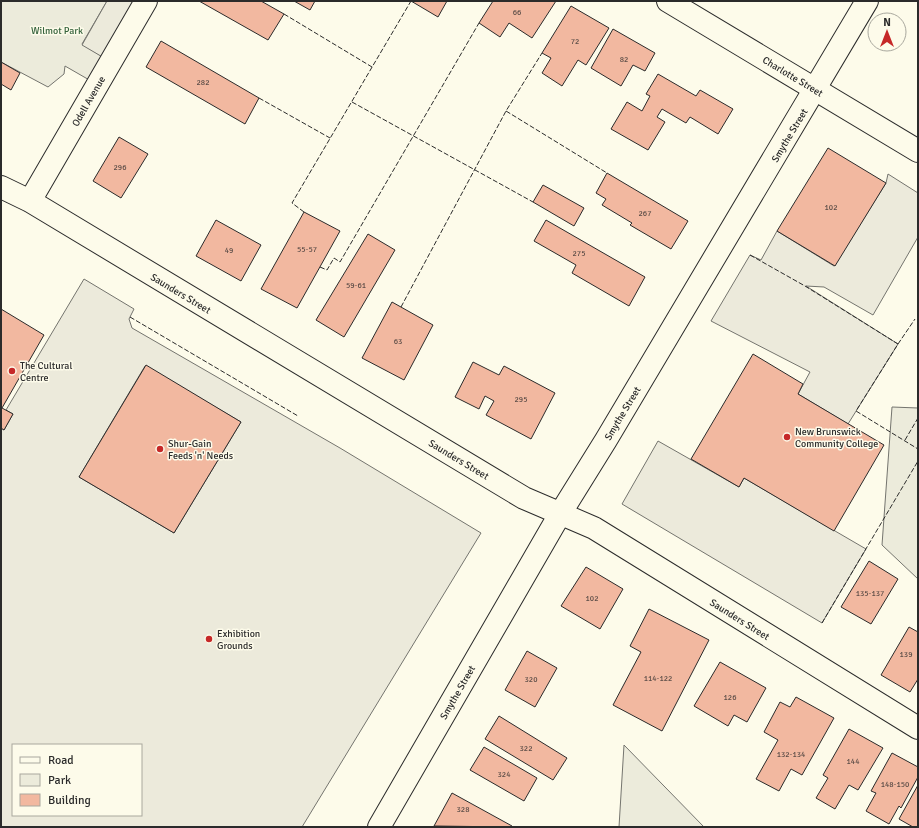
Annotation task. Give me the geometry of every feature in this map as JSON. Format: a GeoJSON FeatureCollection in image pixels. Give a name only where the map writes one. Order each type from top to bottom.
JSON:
{"type":"FeatureCollection","features":[{"type":"Feature","properties":{"kind":"street","name":"Odell Avenue"},"geometry":{"type":"LineString","coordinates":[[30,201],[146,1]]}},
{"type":"Feature","properties":{"kind":"street","name":"Charlotte Street"},"geometry":{"type":"LineString","coordinates":[[668,1],[918,151]]}},
{"type":"Feature","properties":{"kind":"street","name":"Smythe Street"},"geometry":{"type":"LineString","coordinates":[[379,827],[560,514],[868,1]]}},
{"type":"Feature","properties":{"kind":"street","name":"Saunders Street"},"geometry":{"type":"LineString","coordinates":[[1,186],[30,201],[524,498],[594,528],[918,728]]}},
{"type":"Feature","properties":{"kind":"green space","name":"Wilmot Park"},"geometry":{"type":"Polygon","coordinates":[[[1,1],[107,1],[82,44],[111,62],[98,85],[65,66],[64,74],[48,87],[1,62],[1,1]]]}},
{"type":"Feature","properties":{"kind":"green space"},"geometry":{"type":"Polygon","coordinates":[[[892,407],[918,408],[918,579],[882,545],[892,407]]]}},
{"type":"Feature","properties":{"kind":"green space"},"geometry":{"type":"Polygon","coordinates":[[[624,745],[704,827],[619,827],[624,745]]]}},
{"type":"Feature","properties":{"kind":"shaded area"},"geometry":{"type":"Polygon","coordinates":[[[107,1],[146,1],[111,62],[82,45],[107,1]]]}},
{"type":"Feature","properties":{"kind":"shaded area"},"geometry":{"type":"Polygon","coordinates":[[[888,174],[918,193],[918,237],[873,315],[824,287],[806,286],[898,344],[848,424],[798,394],[810,372],[711,321],[750,255],[761,260],[777,231],[834,266],[886,183],[888,174]]]}},
{"type":"Feature","properties":{"kind":"shaded area","name":"Exhibition Grounds"},"geometry":{"type":"Polygon","coordinates":[[[84,279],[134,309],[129,319],[132,328],[340,448],[481,533],[302,827],[1,827],[1,428],[4,430],[13,414],[6,410],[84,279]],[[145,366],[79,477],[174,533],[241,422],[145,366]]]}},
{"type":"Feature","properties":{"kind":"shaded area"},"geometry":{"type":"Polygon","coordinates":[[[658,441],[739,487],[744,478],[866,549],[822,623],[622,504],[658,441]]]}},
{"type":"Feature","properties":{"kind":"building"},"geometry":{"type":"Polygon","coordinates":[[[199,1],[261,1],[284,14],[268,40],[199,1]]]}},
{"type":"Feature","properties":{"kind":"building"},"geometry":{"type":"Polygon","coordinates":[[[294,1],[315,1],[310,10],[294,1]]]}},
{"type":"Feature","properties":{"kind":"building"},"geometry":{"type":"Polygon","coordinates":[[[411,1],[447,1],[438,17],[411,1]]]}},
{"type":"Feature","properties":{"kind":"building"},"geometry":{"type":"Polygon","coordinates":[[[493,1],[556,1],[532,38],[509,23],[500,37],[479,23],[493,1]]]}},
{"type":"Feature","properties":{"kind":"building"},"geometry":{"type":"Polygon","coordinates":[[[571,6],[609,28],[586,65],[578,60],[562,86],[542,73],[551,58],[542,53],[571,6]]]}},
{"type":"Feature","properties":{"kind":"building"},"geometry":{"type":"Polygon","coordinates":[[[613,29],[655,53],[645,71],[633,65],[621,86],[591,68],[613,29]]]}},
{"type":"Feature","properties":{"kind":"building"},"geometry":{"type":"Polygon","coordinates":[[[161,41],[259,98],[245,124],[146,67],[161,41]]]}},
{"type":"Feature","properties":{"kind":"building"},"geometry":{"type":"Polygon","coordinates":[[[1,62],[20,73],[11,90],[1,84],[1,62]]]}},
{"type":"Feature","properties":{"kind":"building"},"geometry":{"type":"Polygon","coordinates":[[[658,74],[696,96],[700,90],[733,109],[718,134],[690,117],[686,123],[662,109],[657,117],[665,122],[648,150],[611,129],[627,102],[642,111],[650,96],[646,94],[658,74]]]}},
{"type":"Feature","properties":{"kind":"building"},"geometry":{"type":"Polygon","coordinates":[[[119,137],[148,154],[121,198],[93,181],[119,137]]]}},
{"type":"Feature","properties":{"kind":"building"},"geometry":{"type":"Polygon","coordinates":[[[828,148],[886,183],[835,266],[777,231],[828,148]]]}},
{"type":"Feature","properties":{"kind":"building"},"geometry":{"type":"Polygon","coordinates":[[[607,173],[688,221],[671,249],[630,225],[632,223],[602,205],[606,199],[596,193],[607,173]]]}},
{"type":"Feature","properties":{"kind":"building"},"geometry":{"type":"Polygon","coordinates":[[[543,185],[584,208],[574,226],[533,202],[543,185]]]}},
{"type":"Feature","properties":{"kind":"building"},"geometry":{"type":"Polygon","coordinates":[[[304,212],[340,231],[297,308],[261,289],[304,212]]]}},
{"type":"Feature","properties":{"kind":"building"},"geometry":{"type":"Polygon","coordinates":[[[216,220],[261,245],[241,281],[196,256],[216,220]]]}},
{"type":"Feature","properties":{"kind":"building"},"geometry":{"type":"Polygon","coordinates":[[[546,220],[645,277],[629,306],[572,273],[576,265],[534,241],[546,220]]]}},
{"type":"Feature","properties":{"kind":"building"},"geometry":{"type":"Polygon","coordinates":[[[368,234],[395,250],[344,337],[316,320],[368,234]]]}},
{"type":"Feature","properties":{"kind":"building"},"geometry":{"type":"Polygon","coordinates":[[[392,302],[433,325],[404,380],[362,358],[392,302]]]}},
{"type":"Feature","properties":{"kind":"building","name":"The Cultural Centre"},"geometry":{"type":"Polygon","coordinates":[[[1,309],[44,335],[2,408],[13,414],[4,430],[1,428],[1,309]]]}},
{"type":"Feature","properties":{"kind":"building","name":"New Brunswick Community College"},"geometry":{"type":"Polygon","coordinates":[[[753,354],[803,384],[798,394],[884,445],[834,531],[744,478],[739,487],[691,459],[753,354]]]}},
{"type":"Feature","properties":{"kind":"building"},"geometry":{"type":"Polygon","coordinates":[[[473,362],[499,375],[504,366],[555,393],[531,439],[486,415],[494,401],[485,396],[479,409],[455,397],[473,362]]]}},
{"type":"Feature","properties":{"kind":"building","name":"Shur-Gain Feeds 'n' Needs"},"geometry":{"type":"Polygon","coordinates":[[[146,365],[241,422],[174,533],[79,477],[146,365]]]}},
{"type":"Feature","properties":{"kind":"building"},"geometry":{"type":"Polygon","coordinates":[[[869,561],[898,579],[871,624],[841,607],[869,561]]]}},
{"type":"Feature","properties":{"kind":"building"},"geometry":{"type":"Polygon","coordinates":[[[586,567],[623,589],[600,629],[561,606],[586,567]]]}},
{"type":"Feature","properties":{"kind":"building"},"geometry":{"type":"Polygon","coordinates":[[[649,609],[709,640],[662,731],[613,705],[641,652],[630,646],[649,609]]]}},
{"type":"Feature","properties":{"kind":"building"},"geometry":{"type":"Polygon","coordinates":[[[909,627],[918,632],[918,679],[910,692],[881,675],[909,627]]]}},
{"type":"Feature","properties":{"kind":"building"},"geometry":{"type":"Polygon","coordinates":[[[527,651],[557,668],[535,707],[505,690],[527,651]]]}},
{"type":"Feature","properties":{"kind":"building"},"geometry":{"type":"Polygon","coordinates":[[[720,662],[766,688],[747,722],[734,715],[728,726],[694,706],[720,662]]]}},
{"type":"Feature","properties":{"kind":"building"},"geometry":{"type":"Polygon","coordinates":[[[796,697],[834,718],[802,775],[791,769],[779,791],[756,779],[778,740],[764,732],[780,702],[790,707],[796,697]]]}},
{"type":"Feature","properties":{"kind":"building"},"geometry":{"type":"Polygon","coordinates":[[[499,716],[567,758],[553,780],[485,739],[499,716]]]}},
{"type":"Feature","properties":{"kind":"building"},"geometry":{"type":"Polygon","coordinates":[[[849,729],[883,748],[858,790],[849,785],[835,809],[816,798],[828,778],[823,775],[849,729]]]}},
{"type":"Feature","properties":{"kind":"building"},"geometry":{"type":"Polygon","coordinates":[[[484,747],[537,778],[524,801],[470,770],[484,747]]]}},
{"type":"Feature","properties":{"kind":"building"},"geometry":{"type":"Polygon","coordinates":[[[892,753],[918,767],[918,777],[901,808],[899,806],[889,824],[866,811],[876,793],[871,791],[892,753]]]}},
{"type":"Feature","properties":{"kind":"building"},"geometry":{"type":"Polygon","coordinates":[[[918,785],[918,827],[913,827],[899,819],[918,785]]]}},
{"type":"Feature","properties":{"kind":"building"},"geometry":{"type":"Polygon","coordinates":[[[452,793],[512,826],[434,826],[452,793]]]}},
{"type":"Feature","properties":{"kind":"fence"},"geometry":{"type":"LineString","coordinates":[[304,212],[292,203],[411,1]]}},
{"type":"Feature","properties":{"kind":"fence"},"geometry":{"type":"LineString","coordinates":[[284,14],[372,67]]}},
{"type":"Feature","properties":{"kind":"fence"},"geometry":{"type":"LineString","coordinates":[[320,267],[327,270],[334,258],[340,262],[479,23]]}},
{"type":"Feature","properties":{"kind":"fence"},"geometry":{"type":"LineString","coordinates":[[401,307],[506,111],[542,53]]}},
{"type":"Feature","properties":{"kind":"fence"},"geometry":{"type":"LineString","coordinates":[[259,98],[330,138]]}},
{"type":"Feature","properties":{"kind":"fence"},"geometry":{"type":"LineString","coordinates":[[352,102],[533,202]]}},
{"type":"Feature","properties":{"kind":"fence"},"geometry":{"type":"LineString","coordinates":[[506,111],[607,173]]}},
{"type":"Feature","properties":{"kind":"fence"},"geometry":{"type":"LineString","coordinates":[[750,255],[805,286],[898,344],[856,411],[918,449]]}},
{"type":"Feature","properties":{"kind":"fence"},"geometry":{"type":"LineString","coordinates":[[130,317],[298,416]]}},
{"type":"Feature","properties":{"kind":"fence"},"geometry":{"type":"LineString","coordinates":[[898,344],[915,319]]}},
{"type":"Feature","properties":{"kind":"fence"},"geometry":{"type":"LineString","coordinates":[[905,440],[918,418]]}},
{"type":"Feature","properties":{"kind":"fence"},"geometry":{"type":"LineString","coordinates":[[822,623],[918,461]]}},
{"type":"Feature","properties":{"kind":"place","name":"The Cultural Centre"},"geometry":{"type":"Point","coordinates":[12,371]}},
{"type":"Feature","properties":{"kind":"place","name":"New Brunswick Community College"},"geometry":{"type":"Point","coordinates":[787,437]}},
{"type":"Feature","properties":{"kind":"place","name":"Shur-Gain Feeds 'n' Needs"},"geometry":{"type":"Point","coordinates":[160,449]}},
{"type":"Feature","properties":{"kind":"place","name":"Exhibition Grounds"},"geometry":{"type":"Point","coordinates":[209,639]}}]}
